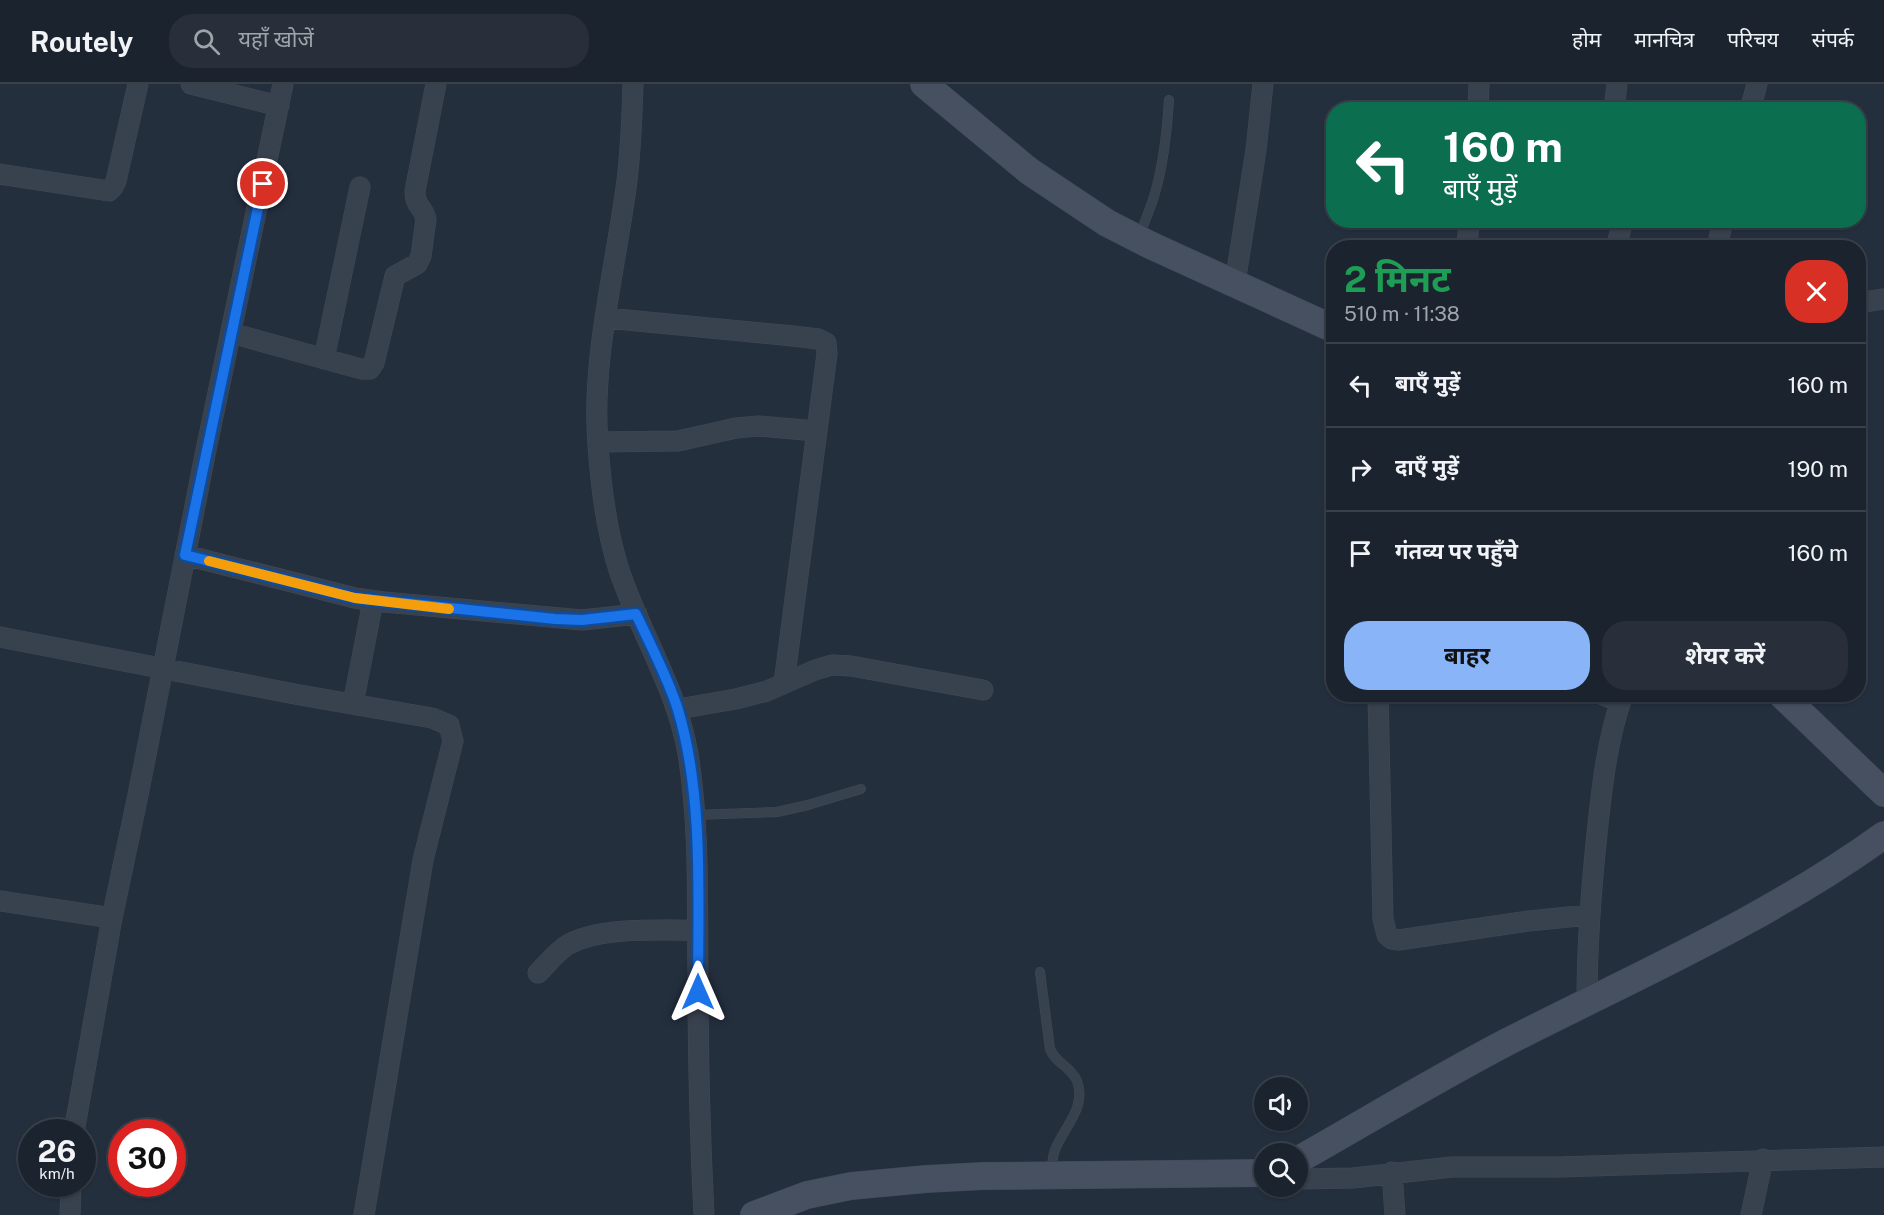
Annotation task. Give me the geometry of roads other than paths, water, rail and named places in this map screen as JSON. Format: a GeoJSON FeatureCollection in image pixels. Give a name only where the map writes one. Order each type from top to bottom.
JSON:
{"type":"FeatureCollection","features":[{"type":"Feature","properties":{"kind":"street"},"geometry":{"type":"LineString","coordinates":[[0,174],[101,191],[109,190],[116,181],[138,84]]}},
{"type":"Feature","properties":{"kind":"street"},"geometry":{"type":"LineString","coordinates":[[191,84],[279,106]]}},
{"type":"Feature","properties":{"kind":"street"},"geometry":{"type":"LineString","coordinates":[[76,1119],[112,918],[283,84]]}},
{"type":"Feature","properties":{"kind":"street"},"geometry":{"type":"LineString","coordinates":[[231,333],[361,369],[370,369],[374,363],[395,276],[417,264],[421,256],[426,219],[417,204],[415,190],[436,84]]}},
{"type":"Feature","properties":{"kind":"street"},"geometry":{"type":"LineString","coordinates":[[633,84],[632,135],[626,188],[606,318],[599,384],[598,442],[605,516],[619,570],[678,709],[687,751],[695,815],[698,1076],[704,1215]]}},
{"type":"Feature","properties":{"kind":"street"},"geometry":{"type":"LineString","coordinates":[[924,84],[1037,177],[1107,223],[1326,325]]}},
{"type":"Feature","properties":{"kind":"street"},"geometry":{"type":"LineString","coordinates":[[1235,283],[1256,150],[1263,84]]}},
{"type":"Feature","properties":{"kind":"street"},"geometry":{"type":"LineString","coordinates":[[1478,102],[1479,84]]}},
{"type":"Feature","properties":{"kind":"street"},"geometry":{"type":"LineString","coordinates":[[1615,102],[1617,84]]}},
{"type":"Feature","properties":{"kind":"street"},"geometry":{"type":"LineString","coordinates":[[1752,102],[1757,84]]}},
{"type":"Feature","properties":{"kind":"street"},"geometry":{"type":"LineString","coordinates":[[324,359],[360,187]]}},
{"type":"Feature","properties":{"kind":"street"},"geometry":{"type":"LineString","coordinates":[[1866,302],[1884,299]]}},
{"type":"Feature","properties":{"kind":"street"},"geometry":{"type":"LineString","coordinates":[[606,318],[793,336],[823,340],[826,343],[827,354],[784,683]]}},
{"type":"Feature","properties":{"kind":"street"},"geometry":{"type":"LineString","coordinates":[[598,442],[678,441],[736,428],[759,426],[816,431]]}},
{"type":"Feature","properties":{"kind":"street"},"geometry":{"type":"LineString","coordinates":[[185,555],[374,601],[555,619],[582,620],[636,614]]}},
{"type":"Feature","properties":{"kind":"street"},"geometry":{"type":"LineString","coordinates":[[353,704],[374,601]]}},
{"type":"Feature","properties":{"kind":"street"},"geometry":{"type":"LineString","coordinates":[[0,637],[442,721],[449,725],[453,741],[423,860],[364,1215]]}},
{"type":"Feature","properties":{"kind":"street"},"geometry":{"type":"LineString","coordinates":[[678,709],[767,691],[832,665],[851,666],[983,690]]}},
{"type":"Feature","properties":{"kind":"street"},"geometry":{"type":"LineString","coordinates":[[1378,702],[1383,919],[1387,935],[1399,940],[1588,915]]}},
{"type":"Feature","properties":{"kind":"street"},"geometry":{"type":"LineString","coordinates":[[1587,1002],[1588,915],[1604,770],[1620,702]]}},
{"type":"Feature","properties":{"kind":"street"},"geometry":{"type":"LineString","coordinates":[[1789,702],[1884,793]]}},
{"type":"Feature","properties":{"kind":"street"},"geometry":{"type":"LineString","coordinates":[[1308,1154],[1505,1043],[1760,912],[1817,879],[1884,835]]}},
{"type":"Feature","properties":{"kind":"street"},"geometry":{"type":"LineString","coordinates":[[0,901],[112,918]]}},
{"type":"Feature","properties":{"kind":"street"},"geometry":{"type":"LineString","coordinates":[[538,973],[567,945],[583,938],[612,933],[698,930]]}},
{"type":"Feature","properties":{"kind":"street"},"geometry":{"type":"LineString","coordinates":[[1308,1179],[1353,1178],[1452,1167],[1884,1157]]}},
{"type":"Feature","properties":{"kind":"street"},"geometry":{"type":"LineString","coordinates":[[1751,1215],[1763,1159]]}},
{"type":"Feature","properties":{"kind":"street"},"geometry":{"type":"LineString","coordinates":[[1392,1172],[1395,1215]]}},
{"type":"Feature","properties":{"kind":"street"},"geometry":{"type":"LineString","coordinates":[[754,1215],[791,1208],[807,1195],[879,1183],[983,1176],[1254,1173]]}},
{"type":"Feature","properties":{"kind":"street"},"geometry":{"type":"LineString","coordinates":[[70,1215],[71,1197]]}},
{"type":"Feature","properties":{"kind":"lane"},"geometry":{"type":"LineString","coordinates":[[1138,239],[1161,172],[1166,144],[1169,100]]}},
{"type":"Feature","properties":{"kind":"lane"},"geometry":{"type":"LineString","coordinates":[[695,815],[777,812],[808,806],[861,789]]}},
{"type":"Feature","properties":{"kind":"lane"},"geometry":{"type":"LineString","coordinates":[[1040,972],[1052,1056],[1073,1073],[1078,1083],[1080,1098],[1077,1110],[1056,1149],[1052,1176]]}}]}
